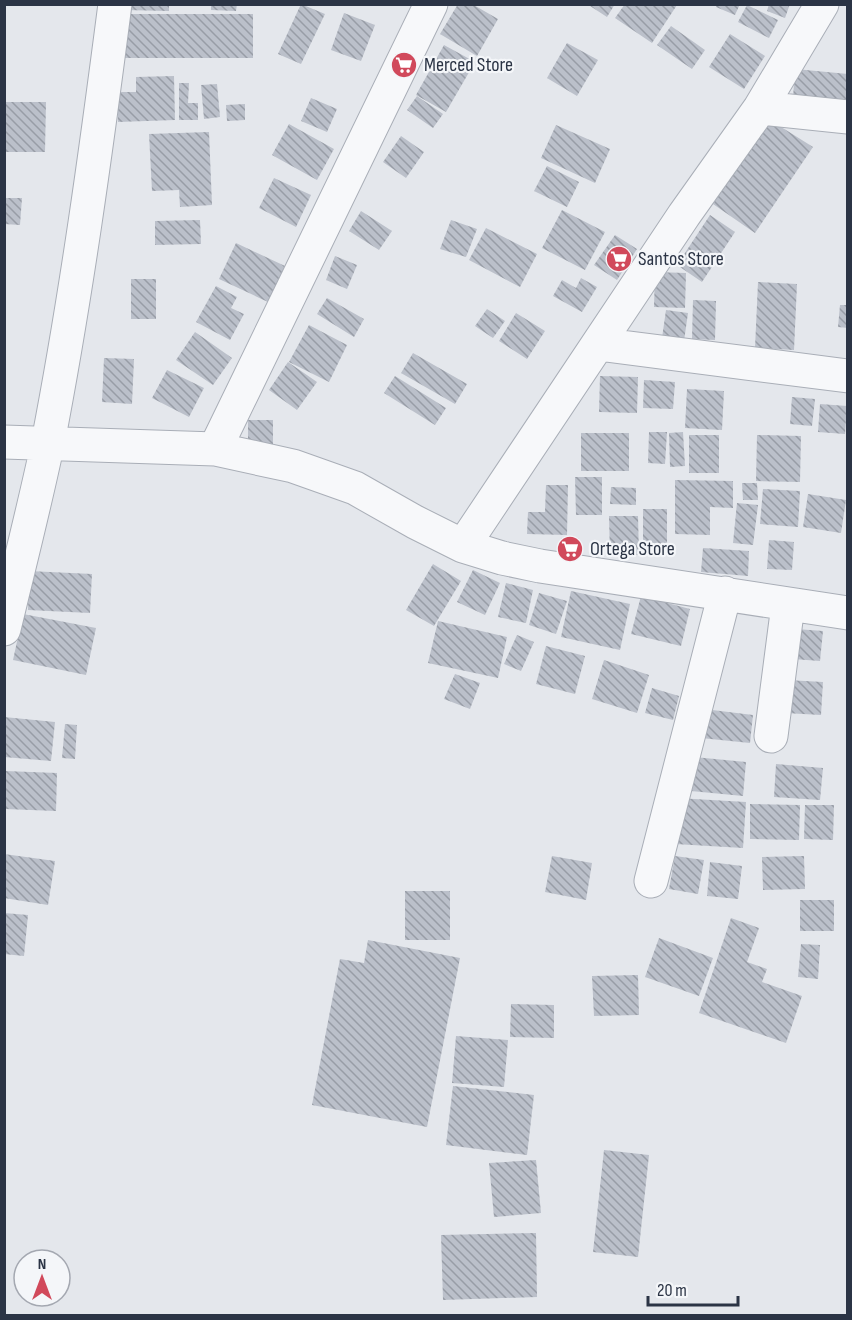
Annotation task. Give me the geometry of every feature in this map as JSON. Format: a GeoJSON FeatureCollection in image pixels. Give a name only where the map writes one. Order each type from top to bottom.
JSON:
{"type":"FeatureCollection","features":[{"type":"Feature","properties":{"kind":"street"},"geometry":{"type":"LineString","coordinates":[[4,628],[47,443],[84,236],[115,4]]}},
{"type":"Feature","properties":{"kind":"street"},"geometry":{"type":"LineString","coordinates":[[215,449],[431,4]]}},
{"type":"Feature","properties":{"kind":"street"},"geometry":{"type":"LineString","coordinates":[[463,546],[684,215],[760,108],[822,4]]}},
{"type":"Feature","properties":{"kind":"street"},"geometry":{"type":"LineString","coordinates":[[760,108],[848,117]]}},
{"type":"Feature","properties":{"kind":"street"},"geometry":{"type":"LineString","coordinates":[[598,344],[848,376]]}},
{"type":"Feature","properties":{"kind":"street"},"geometry":{"type":"LineString","coordinates":[[4,442],[215,449],[293,466],[355,488],[463,546],[502,558],[540,566],[848,613]]}},
{"type":"Feature","properties":{"kind":"street"},"geometry":{"type":"LineString","coordinates":[[651,881],[725,593]]}},
{"type":"Feature","properties":{"kind":"street"},"geometry":{"type":"LineString","coordinates":[[771,735],[788,605]]}},
{"type":"Feature","properties":{"kind":"building"},"geometry":{"type":"Polygon","coordinates":[[[124,4],[169,4],[169,11],[124,10],[124,4]]]}},
{"type":"Feature","properties":{"kind":"building"},"geometry":{"type":"Polygon","coordinates":[[[211,4],[237,4],[236,11],[211,10],[211,4]]]}},
{"type":"Feature","properties":{"kind":"building"},"geometry":{"type":"Polygon","coordinates":[[[301,4],[325,14],[301,64],[278,54],[301,4]]]}},
{"type":"Feature","properties":{"kind":"building"},"geometry":{"type":"Polygon","coordinates":[[[458,4],[472,4],[498,19],[477,56],[440,34],[458,4]]]}},
{"type":"Feature","properties":{"kind":"building"},"geometry":{"type":"Polygon","coordinates":[[[587,4],[615,4],[607,17],[587,4]]]}},
{"type":"Feature","properties":{"kind":"building"},"geometry":{"type":"Polygon","coordinates":[[[625,4],[677,5],[652,43],[615,18],[625,4]]]}},
{"type":"Feature","properties":{"kind":"building"},"geometry":{"type":"Polygon","coordinates":[[[717,4],[740,4],[735,15],[716,7],[717,4]]]}},
{"type":"Feature","properties":{"kind":"building"},"geometry":{"type":"Polygon","coordinates":[[[769,4],[790,4],[785,18],[767,11],[769,4]]]}},
{"type":"Feature","properties":{"kind":"building"},"geometry":{"type":"Polygon","coordinates":[[[747,5],[778,20],[769,38],[738,22],[747,5]]]}},
{"type":"Feature","properties":{"kind":"building"},"geometry":{"type":"Polygon","coordinates":[[[344,13],[375,25],[361,61],[331,50],[344,13]]]}},
{"type":"Feature","properties":{"kind":"building"},"geometry":{"type":"Polygon","coordinates":[[[125,14],[253,14],[253,58],[125,58],[125,14]]]}},
{"type":"Feature","properties":{"kind":"building"},"geometry":{"type":"Polygon","coordinates":[[[671,26],[705,50],[692,69],[657,45],[671,26]]]}},
{"type":"Feature","properties":{"kind":"building"},"geometry":{"type":"Polygon","coordinates":[[[730,34],[765,56],[744,89],[709,67],[730,34]]]}},
{"type":"Feature","properties":{"kind":"building"},"geometry":{"type":"Polygon","coordinates":[[[567,43],[598,60],[577,96],[547,78],[567,43]]]}},
{"type":"Feature","properties":{"kind":"building"},"geometry":{"type":"Polygon","coordinates":[[[444,45],[475,62],[446,112],[416,95],[444,45]]]}},
{"type":"Feature","properties":{"kind":"building"},"geometry":{"type":"Polygon","coordinates":[[[795,69],[848,74],[848,103],[793,98],[795,69]]]}},
{"type":"Feature","properties":{"kind":"building"},"geometry":{"type":"Polygon","coordinates":[[[174,76],[175,120],[118,122],[117,92],[136,92],[136,77],[174,76]]]}},
{"type":"Feature","properties":{"kind":"building"},"geometry":{"type":"Polygon","coordinates":[[[179,83],[189,83],[188,103],[198,103],[198,120],[179,120],[179,83]]]}},
{"type":"Feature","properties":{"kind":"building"},"geometry":{"type":"Polygon","coordinates":[[[217,84],[220,117],[204,119],[201,85],[217,84]]]}},
{"type":"Feature","properties":{"kind":"building"},"geometry":{"type":"Polygon","coordinates":[[[417,96],[443,114],[433,128],[407,110],[417,96]]]}},
{"type":"Feature","properties":{"kind":"building"},"geometry":{"type":"Polygon","coordinates":[[[311,98],[337,109],[327,132],[301,121],[311,98]]]}},
{"type":"Feature","properties":{"kind":"building"},"geometry":{"type":"Polygon","coordinates":[[[4,102],[46,102],[45,152],[4,152],[4,102]]]}},
{"type":"Feature","properties":{"kind":"building"},"geometry":{"type":"Polygon","coordinates":[[[245,104],[245,120],[227,121],[226,105],[245,104]]]}},
{"type":"Feature","properties":{"kind":"building"},"geometry":{"type":"Polygon","coordinates":[[[770,120],[813,147],[755,233],[713,204],[770,120]]]}},
{"type":"Feature","properties":{"kind":"building"},"geometry":{"type":"Polygon","coordinates":[[[289,124],[334,149],[317,180],[272,155],[289,124]]]}},
{"type":"Feature","properties":{"kind":"building"},"geometry":{"type":"Polygon","coordinates":[[[556,125],[610,149],[595,183],[541,158],[556,125]]]}},
{"type":"Feature","properties":{"kind":"building"},"geometry":{"type":"Polygon","coordinates":[[[209,132],[212,205],[180,207],[179,190],[152,191],[149,134],[209,132]]]}},
{"type":"Feature","properties":{"kind":"building"},"geometry":{"type":"Polygon","coordinates":[[[401,136],[424,152],[406,178],[383,162],[401,136]]]}},
{"type":"Feature","properties":{"kind":"building"},"geometry":{"type":"Polygon","coordinates":[[[547,166],[579,182],[567,207],[534,191],[547,166]]]}},
{"type":"Feature","properties":{"kind":"building"},"geometry":{"type":"Polygon","coordinates":[[[274,178],[311,195],[296,227],[259,208],[274,178]]]}},
{"type":"Feature","properties":{"kind":"building"},"geometry":{"type":"Polygon","coordinates":[[[4,198],[22,198],[20,225],[4,224],[4,198]]]}},
{"type":"Feature","properties":{"kind":"building"},"geometry":{"type":"Polygon","coordinates":[[[562,210],[605,232],[585,270],[542,248],[562,210]]]}},
{"type":"Feature","properties":{"kind":"building"},"geometry":{"type":"Polygon","coordinates":[[[361,211],[392,231],[379,250],[349,231],[361,211]]]}},
{"type":"Feature","properties":{"kind":"building"},"geometry":{"type":"Polygon","coordinates":[[[710,215],[735,232],[702,282],[677,265],[710,215]]]}},
{"type":"Feature","properties":{"kind":"building"},"geometry":{"type":"Polygon","coordinates":[[[200,220],[201,244],[155,245],[155,221],[200,220]]]}},
{"type":"Feature","properties":{"kind":"building"},"geometry":{"type":"Polygon","coordinates":[[[451,220],[477,229],[466,257],[440,249],[451,220]]]}},
{"type":"Feature","properties":{"kind":"building"},"geometry":{"type":"Polygon","coordinates":[[[486,228],[537,254],[520,287],[469,260],[486,228]]]}},
{"type":"Feature","properties":{"kind":"building"},"geometry":{"type":"Polygon","coordinates":[[[615,235],[637,249],[617,280],[594,265],[615,235]]]}},
{"type":"Feature","properties":{"kind":"building"},"geometry":{"type":"Polygon","coordinates":[[[236,243],[285,266],[268,302],[219,279],[236,243]]]}},
{"type":"Feature","properties":{"kind":"building"},"geometry":{"type":"Polygon","coordinates":[[[335,256],[357,265],[347,289],[326,280],[335,256]]]}},
{"type":"Feature","properties":{"kind":"building"},"geometry":{"type":"Polygon","coordinates":[[[655,272],[686,273],[685,308],[654,307],[655,272]]]}},
{"type":"Feature","properties":{"kind":"building"},"geometry":{"type":"Polygon","coordinates":[[[581,278],[597,287],[582,312],[553,296],[562,280],[576,288],[581,278]]]}},
{"type":"Feature","properties":{"kind":"building"},"geometry":{"type":"Polygon","coordinates":[[[131,279],[156,279],[156,319],[131,319],[131,279]]]}},
{"type":"Feature","properties":{"kind":"building"},"geometry":{"type":"Polygon","coordinates":[[[758,282],[797,284],[794,350],[755,348],[758,282]]]}},
{"type":"Feature","properties":{"kind":"building"},"geometry":{"type":"Polygon","coordinates":[[[216,286],[237,297],[231,308],[244,314],[230,340],[196,322],[216,286]]]}},
{"type":"Feature","properties":{"kind":"building"},"geometry":{"type":"Polygon","coordinates":[[[327,298],[364,319],[354,337],[317,314],[327,298]]]}},
{"type":"Feature","properties":{"kind":"building"},"geometry":{"type":"Polygon","coordinates":[[[693,300],[716,301],[715,340],[692,339],[693,300]]]}},
{"type":"Feature","properties":{"kind":"building"},"geometry":{"type":"Polygon","coordinates":[[[840,305],[848,305],[848,328],[838,327],[840,305]]]}},
{"type":"Feature","properties":{"kind":"building"},"geometry":{"type":"Polygon","coordinates":[[[487,309],[505,321],[493,338],[475,326],[487,309]]]}},
{"type":"Feature","properties":{"kind":"building"},"geometry":{"type":"Polygon","coordinates":[[[666,310],[688,313],[684,341],[662,338],[666,310]]]}},
{"type":"Feature","properties":{"kind":"building"},"geometry":{"type":"Polygon","coordinates":[[[516,313],[545,331],[527,359],[499,341],[516,313]]]}},
{"type":"Feature","properties":{"kind":"building"},"geometry":{"type":"Polygon","coordinates":[[[309,325],[347,345],[329,382],[289,362],[309,325]]]}},
{"type":"Feature","properties":{"kind":"building"},"geometry":{"type":"Polygon","coordinates":[[[195,332],[232,358],[213,385],[176,360],[195,332]]]}},
{"type":"Feature","properties":{"kind":"building"},"geometry":{"type":"Polygon","coordinates":[[[413,353],[467,384],[455,404],[401,373],[413,353]]]}},
{"type":"Feature","properties":{"kind":"building"},"geometry":{"type":"Polygon","coordinates":[[[104,358],[134,359],[132,404],[102,402],[104,358]]]}},
{"type":"Feature","properties":{"kind":"building"},"geometry":{"type":"Polygon","coordinates":[[[288,362],[317,382],[297,410],[269,390],[288,362]]]}},
{"type":"Feature","properties":{"kind":"building"},"geometry":{"type":"Polygon","coordinates":[[[167,370],[204,388],[189,417],[152,398],[167,370]]]}},
{"type":"Feature","properties":{"kind":"building"},"geometry":{"type":"Polygon","coordinates":[[[395,376],[446,408],[435,425],[384,393],[395,376]]]}},
{"type":"Feature","properties":{"kind":"building"},"geometry":{"type":"Polygon","coordinates":[[[600,376],[638,377],[637,413],[599,412],[600,376]]]}},
{"type":"Feature","properties":{"kind":"building"},"geometry":{"type":"Polygon","coordinates":[[[644,380],[675,382],[673,409],[643,408],[644,380]]]}},
{"type":"Feature","properties":{"kind":"building"},"geometry":{"type":"Polygon","coordinates":[[[687,389],[724,391],[722,430],[685,428],[687,389]]]}},
{"type":"Feature","properties":{"kind":"building"},"geometry":{"type":"Polygon","coordinates":[[[792,397],[815,399],[812,426],[790,424],[792,397]]]}},
{"type":"Feature","properties":{"kind":"building"},"geometry":{"type":"Polygon","coordinates":[[[820,404],[847,406],[845,434],[818,432],[820,404]]]}},
{"type":"Feature","properties":{"kind":"building"},"geometry":{"type":"Polygon","coordinates":[[[248,420],[273,420],[273,444],[248,445],[248,420]]]}},
{"type":"Feature","properties":{"kind":"building"},"geometry":{"type":"Polygon","coordinates":[[[649,432],[667,432],[665,464],[648,463],[649,432]]]}},
{"type":"Feature","properties":{"kind":"building"},"geometry":{"type":"Polygon","coordinates":[[[683,432],[685,466],[670,467],[669,433],[683,432]]]}},
{"type":"Feature","properties":{"kind":"building"},"geometry":{"type":"Polygon","coordinates":[[[581,433],[629,433],[629,471],[581,471],[581,433]]]}},
{"type":"Feature","properties":{"kind":"building"},"geometry":{"type":"Polygon","coordinates":[[[689,435],[719,435],[719,473],[689,473],[689,435]]]}},
{"type":"Feature","properties":{"kind":"building"},"geometry":{"type":"Polygon","coordinates":[[[757,435],[801,436],[800,482],[756,481],[757,435]]]}},
{"type":"Feature","properties":{"kind":"building"},"geometry":{"type":"Polygon","coordinates":[[[575,477],[602,477],[602,515],[576,515],[575,477]]]}},
{"type":"Feature","properties":{"kind":"building"},"geometry":{"type":"Polygon","coordinates":[[[675,480],[733,481],[733,508],[710,507],[710,535],[675,534],[675,480]]]}},
{"type":"Feature","properties":{"kind":"building"},"geometry":{"type":"Polygon","coordinates":[[[742,483],[757,483],[758,500],[743,500],[742,483]]]}},
{"type":"Feature","properties":{"kind":"building"},"geometry":{"type":"Polygon","coordinates":[[[546,485],[568,485],[567,535],[527,534],[528,512],[545,512],[546,485]]]}},
{"type":"Feature","properties":{"kind":"building"},"geometry":{"type":"Polygon","coordinates":[[[611,487],[636,488],[636,505],[610,504],[611,487]]]}},
{"type":"Feature","properties":{"kind":"building"},"geometry":{"type":"Polygon","coordinates":[[[763,489],[800,491],[798,527],[760,524],[763,489]]]}},
{"type":"Feature","properties":{"kind":"building"},"geometry":{"type":"Polygon","coordinates":[[[808,494],[846,500],[841,533],[803,527],[808,494]]]}},
{"type":"Feature","properties":{"kind":"building"},"geometry":{"type":"Polygon","coordinates":[[[737,503],[758,505],[753,545],[733,543],[737,503]]]}},
{"type":"Feature","properties":{"kind":"building"},"geometry":{"type":"Polygon","coordinates":[[[643,509],[667,509],[667,552],[643,552],[643,509]]]}},
{"type":"Feature","properties":{"kind":"building"},"geometry":{"type":"Polygon","coordinates":[[[609,516],[638,516],[639,555],[610,556],[609,516]]]}},
{"type":"Feature","properties":{"kind":"building"},"geometry":{"type":"Polygon","coordinates":[[[769,540],[794,542],[792,570],[767,569],[769,540]]]}},
{"type":"Feature","properties":{"kind":"building"},"geometry":{"type":"Polygon","coordinates":[[[703,548],[749,551],[748,576],[701,572],[703,548]]]}},
{"type":"Feature","properties":{"kind":"building"},"geometry":{"type":"Polygon","coordinates":[[[433,564],[461,581],[434,626],[406,610],[433,564]]]}},
{"type":"Feature","properties":{"kind":"building"},"geometry":{"type":"Polygon","coordinates":[[[473,570],[500,583],[485,615],[457,602],[473,570]]]}},
{"type":"Feature","properties":{"kind":"building"},"geometry":{"type":"Polygon","coordinates":[[[29,571],[92,574],[90,613],[28,610],[29,571]]]}},
{"type":"Feature","properties":{"kind":"building"},"geometry":{"type":"Polygon","coordinates":[[[506,583],[533,590],[526,623],[498,617],[506,583]]]}},
{"type":"Feature","properties":{"kind":"building"},"geometry":{"type":"Polygon","coordinates":[[[571,591],[630,604],[620,650],[561,637],[571,591]]]}},
{"type":"Feature","properties":{"kind":"building"},"geometry":{"type":"Polygon","coordinates":[[[539,593],[567,601],[556,634],[529,625],[539,593]]]}},
{"type":"Feature","properties":{"kind":"building"},"geometry":{"type":"Polygon","coordinates":[[[641,596],[690,609],[681,646],[631,634],[641,596]]]}},
{"type":"Feature","properties":{"kind":"building"},"geometry":{"type":"Polygon","coordinates":[[[23,614],[96,628],[86,675],[13,660],[23,614]]]}},
{"type":"Feature","properties":{"kind":"building"},"geometry":{"type":"Polygon","coordinates":[[[438,621],[507,637],[498,678],[428,663],[438,621]]]}},
{"type":"Feature","properties":{"kind":"building"},"geometry":{"type":"Polygon","coordinates":[[[796,629],[823,631],[820,661],[793,659],[796,629]]]}},
{"type":"Feature","properties":{"kind":"building"},"geometry":{"type":"Polygon","coordinates":[[[517,635],[534,642],[521,671],[504,664],[517,635]]]}},
{"type":"Feature","properties":{"kind":"building"},"geometry":{"type":"Polygon","coordinates":[[[546,646],[585,656],[575,694],[536,684],[546,646]]]}},
{"type":"Feature","properties":{"kind":"building"},"geometry":{"type":"Polygon","coordinates":[[[604,660],[649,675],[637,713],[592,699],[604,660]]]}},
{"type":"Feature","properties":{"kind":"building"},"geometry":{"type":"Polygon","coordinates":[[[455,674],[480,683],[470,709],[444,699],[455,674]]]}},
{"type":"Feature","properties":{"kind":"building"},"geometry":{"type":"Polygon","coordinates":[[[787,680],[823,682],[821,715],[785,713],[787,680]]]}},
{"type":"Feature","properties":{"kind":"building"},"geometry":{"type":"Polygon","coordinates":[[[652,688],[679,696],[673,720],[645,713],[652,688]]]}},
{"type":"Feature","properties":{"kind":"building"},"geometry":{"type":"Polygon","coordinates":[[[704,709],[753,715],[750,743],[701,738],[704,709]]]}},
{"type":"Feature","properties":{"kind":"building"},"geometry":{"type":"Polygon","coordinates":[[[4,717],[55,722],[51,761],[4,757],[4,717]]]}},
{"type":"Feature","properties":{"kind":"building"},"geometry":{"type":"Polygon","coordinates":[[[65,724],[77,725],[75,759],[62,758],[65,724]]]}},
{"type":"Feature","properties":{"kind":"building"},"geometry":{"type":"Polygon","coordinates":[[[694,757],[746,762],[743,796],[691,791],[694,757]]]}},
{"type":"Feature","properties":{"kind":"building"},"geometry":{"type":"Polygon","coordinates":[[[776,764],[823,768],[820,800],[774,797],[776,764]]]}},
{"type":"Feature","properties":{"kind":"building"},"geometry":{"type":"Polygon","coordinates":[[[5,771],[57,773],[56,811],[5,809],[5,771]]]}},
{"type":"Feature","properties":{"kind":"building"},"geometry":{"type":"Polygon","coordinates":[[[677,798],[746,802],[743,848],[675,844],[677,798]]]}},
{"type":"Feature","properties":{"kind":"building"},"geometry":{"type":"Polygon","coordinates":[[[750,804],[800,805],[799,840],[750,839],[750,804]]]}},
{"type":"Feature","properties":{"kind":"building"},"geometry":{"type":"Polygon","coordinates":[[[805,805],[834,805],[833,840],[804,839],[805,805]]]}},
{"type":"Feature","properties":{"kind":"building"},"geometry":{"type":"Polygon","coordinates":[[[4,854],[55,861],[48,905],[4,898],[4,854]]]}},
{"type":"Feature","properties":{"kind":"building"},"geometry":{"type":"Polygon","coordinates":[[[552,856],[592,863],[586,900],[545,892],[552,856]]]}},
{"type":"Feature","properties":{"kind":"building"},"geometry":{"type":"Polygon","coordinates":[[[675,856],[704,860],[698,894],[669,889],[675,856]]]}},
{"type":"Feature","properties":{"kind":"building"},"geometry":{"type":"Polygon","coordinates":[[[804,856],[805,889],[763,890],[762,857],[804,856]]]}},
{"type":"Feature","properties":{"kind":"building"},"geometry":{"type":"Polygon","coordinates":[[[710,862],[742,866],[738,899],[707,896],[710,862]]]}},
{"type":"Feature","properties":{"kind":"building"},"geometry":{"type":"Polygon","coordinates":[[[405,891],[450,891],[450,940],[405,940],[405,891]]]}},
{"type":"Feature","properties":{"kind":"building"},"geometry":{"type":"Polygon","coordinates":[[[800,900],[834,900],[834,931],[800,931],[800,900]]]}},
{"type":"Feature","properties":{"kind":"building"},"geometry":{"type":"Polygon","coordinates":[[[4,913],[28,915],[24,956],[4,954],[4,913]]]}},
{"type":"Feature","properties":{"kind":"building"},"geometry":{"type":"Polygon","coordinates":[[[731,918],[759,928],[747,962],[767,969],[762,982],[802,996],[786,1043],[699,1013],[731,918]]]}},
{"type":"Feature","properties":{"kind":"building"},"geometry":{"type":"Polygon","coordinates":[[[659,938],[713,958],[699,996],[645,977],[659,938]]]}},
{"type":"Feature","properties":{"kind":"building"},"geometry":{"type":"Polygon","coordinates":[[[368,940],[460,958],[427,1127],[312,1105],[340,959],[364,963],[368,940]]]}},
{"type":"Feature","properties":{"kind":"building"},"geometry":{"type":"Polygon","coordinates":[[[801,944],[820,945],[818,979],[798,977],[801,944]]]}},
{"type":"Feature","properties":{"kind":"building"},"geometry":{"type":"Polygon","coordinates":[[[638,975],[639,1015],[594,1016],[592,976],[638,975]]]}},
{"type":"Feature","properties":{"kind":"building"},"geometry":{"type":"Polygon","coordinates":[[[511,1004],[554,1005],[554,1038],[510,1037],[511,1004]]]}},
{"type":"Feature","properties":{"kind":"building"},"geometry":{"type":"Polygon","coordinates":[[[456,1036],[508,1040],[504,1087],[452,1083],[456,1036]]]}},
{"type":"Feature","properties":{"kind":"building"},"geometry":{"type":"Polygon","coordinates":[[[453,1086],[534,1095],[527,1155],[446,1145],[453,1086]]]}},
{"type":"Feature","properties":{"kind":"building"},"geometry":{"type":"Polygon","coordinates":[[[604,1150],[649,1155],[638,1257],[593,1252],[604,1150]]]}},
{"type":"Feature","properties":{"kind":"building"},"geometry":{"type":"Polygon","coordinates":[[[536,1160],[541,1213],[494,1217],[489,1163],[536,1160]]]}},
{"type":"Feature","properties":{"kind":"building"},"geometry":{"type":"Polygon","coordinates":[[[536,1233],[537,1297],[443,1300],[441,1235],[536,1233]]]}},
{"type":"Feature","properties":{"kind":"place","name":"Merced Store"},"geometry":{"type":"Point","coordinates":[404,65]}},
{"type":"Feature","properties":{"kind":"place","name":"Santos Store"},"geometry":{"type":"Point","coordinates":[619,259]}},
{"type":"Feature","properties":{"kind":"place","name":"Ortega Store"},"geometry":{"type":"Point","coordinates":[570,549]}}]}
